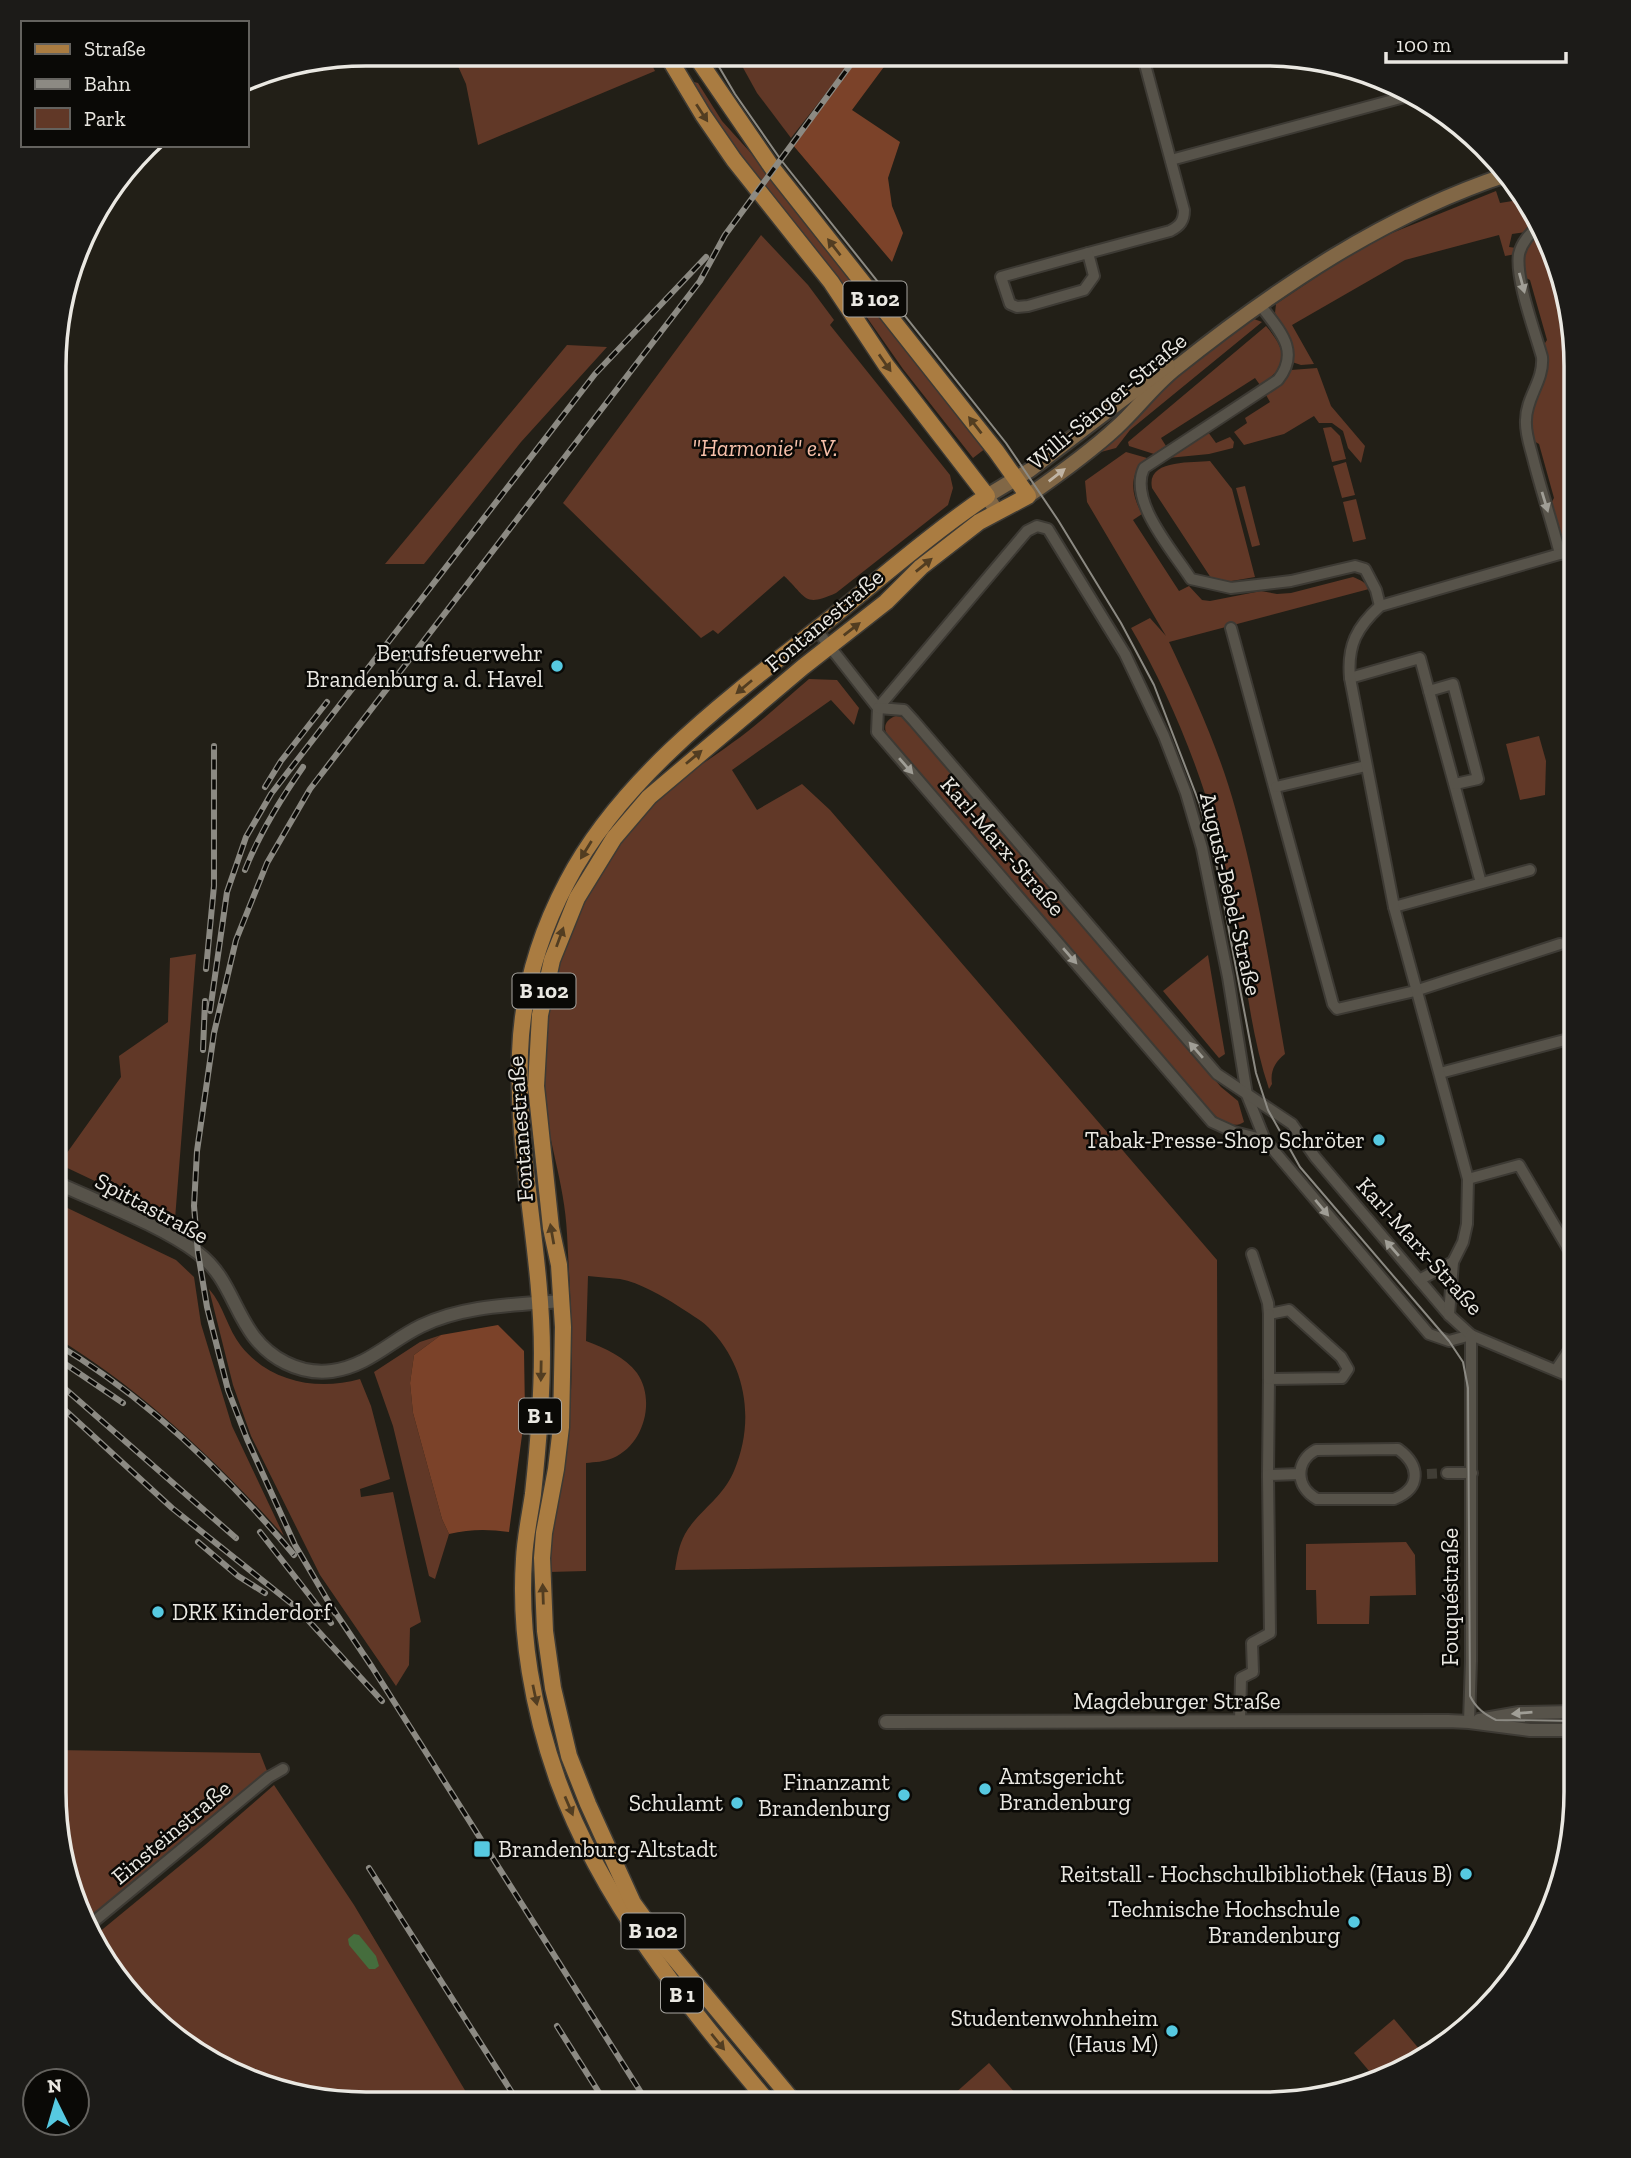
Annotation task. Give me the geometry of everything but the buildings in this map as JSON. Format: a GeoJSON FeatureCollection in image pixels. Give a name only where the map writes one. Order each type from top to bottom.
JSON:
{"type":"FeatureCollection","features":[{"type":"Feature","properties":{"kind":"main road","name":"B 102"},"geometry":{"type":"LineString","coordinates":[[674,66],[734,160],[831,282],[886,365],[987,496]]}},
{"type":"Feature","properties":{"kind":"main road","name":"B 102"},"geometry":{"type":"LineString","coordinates":[[703,66],[773,169],[996,451],[1028,496],[997,512]]}},
{"type":"Feature","properties":{"kind":"main road","name":"Willi-Sänger-Straße"},"geometry":{"type":"LineString","coordinates":[[1028,496],[1116,428],[1146,394],[1175,368],[1317,267],[1394,222],[1451,194],[1498,178]]}},
{"type":"Feature","properties":{"kind":"main road","name":"Willi-Sänger-Straße"},"geometry":{"type":"LineString","coordinates":[[1016,480],[1143,382],[1173,361],[1215,339]]}},
{"type":"Feature","properties":{"kind":"main road","name":"Fontanestraße"},"geometry":{"type":"LineString","coordinates":[[760,2092],[678,1989],[621,1907],[581,1834],[559,1783],[533,1687],[524,1628],[524,1556],[537,1458],[542,1352],[540,1303],[521,1104],[520,1050],[529,983],[548,921],[580,858],[627,796],[732,697],[987,496],[1016,480]]}},
{"type":"Feature","properties":{"kind":"main road"},"geometry":{"type":"LineString","coordinates":[[987,496],[997,512]]}},
{"type":"Feature","properties":{"kind":"main road","name":"Fontanestraße"},"geometry":{"type":"LineString","coordinates":[[786,2092],[665,1947],[633,1903],[569,1756],[553,1688],[542,1595],[544,1533],[561,1427],[562,1301],[544,1174],[536,1066],[538,1034],[544,991],[566,920],[597,862],[625,823],[649,797],[886,602],[922,567],[979,522],[997,512]]}},
{"type":"Feature","properties":{"kind":"street"},"geometry":{"type":"LineString","coordinates":[[1088,253],[1094,276],[1084,290],[1028,306],[1017,307],[1010,304],[1001,277],[1088,253],[1159,235],[1179,226],[1184,219],[1184,210],[1145,66]]}},
{"type":"Feature","properties":{"kind":"street"},"geometry":{"type":"LineString","coordinates":[[1171,160],[1399,98]]}},
{"type":"Feature","properties":{"kind":"street"},"geometry":{"type":"LineString","coordinates":[[1533,231],[1520,253],[1519,268],[1543,369],[1527,407],[1526,422],[1528,439],[1560,554]]}},
{"type":"Feature","properties":{"kind":"street"},"geometry":{"type":"LineString","coordinates":[[1261,306],[1284,336],[1289,352],[1285,371],[1278,380],[1144,468],[1140,484],[1145,508],[1191,579],[1231,588],[1291,581],[1356,566],[1365,569],[1376,590],[1380,606]]}},
{"type":"Feature","properties":{"kind":"street","name":"August-Bebel-Straße"},"geometry":{"type":"LineString","coordinates":[[878,708],[1027,531],[1037,526],[1048,530],[1125,654],[1164,736],[1186,793],[1202,848],[1228,976],[1247,1095]]}},
{"type":"Feature","properties":{"kind":"street"},"geometry":{"type":"LineString","coordinates":[[1449,1315],[1453,1262],[1463,1242],[1467,1224],[1468,1178],[1394,907],[1350,678],[1350,656],[1353,641],[1362,622],[1380,606],[1564,553]]}},
{"type":"Feature","properties":{"kind":"street"},"geometry":{"type":"LineString","coordinates":[[1231,628],[1333,1004],[1337,1009],[1415,991],[1560,944]]}},
{"type":"Feature","properties":{"kind":"street","name":"Karl-Marx-Straße"},"geometry":{"type":"LineString","coordinates":[[816,629],[878,708],[877,732],[1212,1122],[1234,1132],[1265,1140]]}},
{"type":"Feature","properties":{"kind":"street"},"geometry":{"type":"LineString","coordinates":[[1350,678],[1420,658],[1481,883]]}},
{"type":"Feature","properties":{"kind":"street"},"geometry":{"type":"LineString","coordinates":[[1429,691],[1453,684],[1478,779],[1455,784]]}},
{"type":"Feature","properties":{"kind":"street","name":"Karl-Marx-Straße"},"geometry":{"type":"LineString","coordinates":[[878,708],[904,710],[914,720],[1217,1074],[1292,1124],[1315,1157],[1419,1280],[1449,1315],[1471,1335]]}},
{"type":"Feature","properties":{"kind":"street"},"geometry":{"type":"LineString","coordinates":[[1276,787],[1366,766]]}},
{"type":"Feature","properties":{"kind":"street"},"geometry":{"type":"LineString","coordinates":[[1394,907],[1530,870]]}},
{"type":"Feature","properties":{"kind":"street"},"geometry":{"type":"LineString","coordinates":[[1440,1073],[1564,1040]]}},
{"type":"Feature","properties":{"kind":"street","name":"Karl-Marx-Straße"},"geometry":{"type":"LineString","coordinates":[[1247,1095],[1265,1140],[1429,1334],[1449,1341],[1471,1335]]}},
{"type":"Feature","properties":{"kind":"street"},"geometry":{"type":"LineString","coordinates":[[1468,1178],[1519,1165],[1564,1242]]}},
{"type":"Feature","properties":{"kind":"street","name":"Spittastraße"},"geometry":{"type":"LineString","coordinates":[[66,1187],[173,1238],[198,1254],[220,1278],[254,1339],[267,1352],[296,1368],[321,1371],[346,1368],[369,1360],[422,1325],[451,1315],[485,1308],[562,1301]]}},
{"type":"Feature","properties":{"kind":"street"},"geometry":{"type":"LineString","coordinates":[[1240,1721],[1241,1678],[1253,1672],[1252,1643],[1270,1633],[1269,1314],[1252,1254]]}},
{"type":"Feature","properties":{"kind":"street"},"geometry":{"type":"LineString","coordinates":[[1419,1280],[1453,1262]]}},
{"type":"Feature","properties":{"kind":"street"},"geometry":{"type":"LineString","coordinates":[[1269,1314],[1289,1310],[1341,1357],[1348,1369],[1342,1378],[1269,1379]]}},
{"type":"Feature","properties":{"kind":"street"},"geometry":{"type":"LineString","coordinates":[[1471,1335],[1564,1373]]}},
{"type":"Feature","properties":{"kind":"street","name":"Fouquéstraße"},"geometry":{"type":"LineString","coordinates":[[1469,1722],[1471,1335]]}},
{"type":"Feature","properties":{"kind":"street"},"geometry":{"type":"LineString","coordinates":[[1556,1370],[1564,1358]]}},
{"type":"Feature","properties":{"kind":"street"},"geometry":{"type":"LineString","coordinates":[[1398,1449],[1421,1474],[1412,1488],[1394,1499],[1317,1499],[1309,1495],[1303,1487],[1300,1474],[1301,1464],[1307,1455],[1316,1450],[1398,1449]]}},
{"type":"Feature","properties":{"kind":"street"},"geometry":{"type":"LineString","coordinates":[[1447,1474],[1472,1473]]}},
{"type":"Feature","properties":{"kind":"street"},"geometry":{"type":"LineString","coordinates":[[1268,1475],[1300,1474]]}},
{"type":"Feature","properties":{"kind":"street","name":"Magdeburger Straße"},"geometry":{"type":"LineString","coordinates":[[1469,1722],[1519,1713],[1564,1712]]}},
{"type":"Feature","properties":{"kind":"street","name":"Magdeburger Straße"},"geometry":{"type":"LineString","coordinates":[[886,1722],[1469,1722],[1530,1730],[1564,1730]]}},
{"type":"Feature","properties":{"kind":"street","name":"Einsteinstraße"},"geometry":{"type":"LineString","coordinates":[[95,1920],[269,1777],[283,1769]]}},
{"type":"Feature","properties":{"kind":"green space"},"geometry":{"type":"Polygon","coordinates":[[[458,66],[652,66],[655,71],[478,145],[466,84],[458,66]]]}},
{"type":"Feature","properties":{"kind":"green space"},"geometry":{"type":"Polygon","coordinates":[[[742,66],[847,66],[791,138],[757,93],[742,66]]]}},
{"type":"Feature","properties":{"kind":"green space"},"geometry":{"type":"Polygon","coordinates":[[[694,82],[698,83],[722,121],[768,172],[760,183],[717,125],[692,85],[694,82]]]}},
{"type":"Feature","properties":{"kind":"green space"},"geometry":{"type":"Polygon","coordinates":[[[771,176],[986,448],[973,458],[903,369],[854,299],[763,186],[771,176]]]}},
{"type":"Feature","properties":{"kind":"green space"},"geometry":{"type":"Polygon","coordinates":[[[1496,191],[1500,203],[1514,201],[1530,227],[1526,232],[1512,234],[1509,247],[1516,248],[1516,254],[1505,256],[1499,235],[1405,260],[1292,325],[1314,364],[1301,365],[1292,362],[1291,342],[1275,313],[1276,304],[1346,257],[1382,237],[1496,191]]]}},
{"type":"Feature","properties":{"kind":"green space","name":"\"Harmonie\" e.V."},"geometry":{"type":"Polygon","coordinates":[[[761,235],[808,285],[834,320],[830,325],[950,475],[953,488],[948,505],[836,593],[811,600],[802,595],[784,576],[718,634],[713,630],[701,638],[563,503],[761,235]]]}},
{"type":"Feature","properties":{"kind":"green space"},"geometry":{"type":"Polygon","coordinates":[[[1535,236],[1542,251],[1562,327],[1564,536],[1560,537],[1550,505],[1554,498],[1539,444],[1532,440],[1529,415],[1546,374],[1547,364],[1543,346],[1547,340],[1530,280],[1524,277],[1522,263],[1535,236]]]}},
{"type":"Feature","properties":{"kind":"green space"},"geometry":{"type":"Polygon","coordinates":[[[1254,319],[1262,322],[1130,430],[1116,448],[1101,452],[1136,410],[1177,375],[1254,319]]]}},
{"type":"Feature","properties":{"kind":"green space"},"geometry":{"type":"Polygon","coordinates":[[[1266,326],[1278,344],[1282,358],[1280,365],[1269,378],[1260,385],[1255,378],[1161,438],[1166,446],[1154,454],[1129,446],[1128,442],[1266,326]]]}},
{"type":"Feature","properties":{"kind":"green space"},"geometry":{"type":"Polygon","coordinates":[[[567,345],[607,347],[521,442],[424,564],[385,564],[567,345]]]}},
{"type":"Feature","properties":{"kind":"green space"},"geometry":{"type":"Polygon","coordinates":[[[1317,368],[1331,406],[1365,446],[1361,463],[1348,448],[1343,431],[1332,423],[1319,423],[1314,416],[1284,434],[1244,445],[1234,432],[1247,423],[1245,418],[1270,402],[1266,395],[1285,381],[1291,370],[1317,368]]]}},
{"type":"Feature","properties":{"kind":"green space"},"geometry":{"type":"Polygon","coordinates":[[[1331,427],[1340,436],[1346,459],[1332,462],[1323,428],[1331,427]]]}},
{"type":"Feature","properties":{"kind":"green space"},"geometry":{"type":"Polygon","coordinates":[[[1208,432],[1216,443],[1230,437],[1234,442],[1233,448],[1209,454],[1168,458],[1208,432]]]}},
{"type":"Feature","properties":{"kind":"green space"},"geometry":{"type":"Polygon","coordinates":[[[1126,452],[1147,458],[1134,478],[1135,499],[1142,514],[1133,520],[1179,591],[1189,586],[1202,600],[1210,601],[1261,591],[1291,593],[1353,577],[1369,589],[1169,642],[1215,746],[1236,811],[1251,871],[1285,1054],[1274,1067],[1269,1089],[1256,1043],[1233,901],[1216,830],[1180,726],[1131,628],[1150,618],[1166,636],[1087,502],[1085,481],[1126,452]]]}},
{"type":"Feature","properties":{"kind":"green space"},"geometry":{"type":"Polygon","coordinates":[[[1210,461],[1232,489],[1255,577],[1226,582],[1211,578],[1152,488],[1152,479],[1163,467],[1210,461]]]}},
{"type":"Feature","properties":{"kind":"green space"},"geometry":{"type":"Polygon","coordinates":[[[1346,462],[1355,495],[1342,498],[1333,466],[1346,462]]]}},
{"type":"Feature","properties":{"kind":"green space"},"geometry":{"type":"Polygon","coordinates":[[[1245,486],[1260,545],[1252,547],[1236,488],[1245,486]]]}},
{"type":"Feature","properties":{"kind":"green space"},"geometry":{"type":"Polygon","coordinates":[[[1356,499],[1366,539],[1353,542],[1343,502],[1356,499]]]}},
{"type":"Feature","properties":{"kind":"green space"},"geometry":{"type":"Polygon","coordinates":[[[809,679],[837,680],[859,708],[854,725],[831,700],[732,770],[757,810],[802,784],[830,810],[1217,1260],[1218,1562],[675,1570],[685,1534],[729,1481],[741,1452],[745,1414],[739,1376],[721,1342],[698,1319],[635,1283],[588,1276],[586,1341],[614,1354],[632,1367],[643,1384],[646,1408],[639,1433],[624,1452],[600,1462],[586,1463],[586,1571],[549,1572],[568,1430],[572,1365],[565,1215],[547,1121],[543,1083],[549,1003],[559,963],[592,885],[614,849],[639,817],[667,789],[742,736],[809,679]]]}},
{"type":"Feature","properties":{"kind":"green space"},"geometry":{"type":"Polygon","coordinates":[[[896,716],[908,722],[1221,1087],[1238,1101],[1244,1122],[1233,1125],[1227,1123],[1202,1103],[888,736],[886,724],[896,716]]]}},
{"type":"Feature","properties":{"kind":"green space"},"geometry":{"type":"Polygon","coordinates":[[[1539,736],[1546,761],[1545,795],[1520,800],[1506,744],[1539,736]]]}},
{"type":"Feature","properties":{"kind":"green space"},"geometry":{"type":"Polygon","coordinates":[[[196,954],[175,1219],[66,1167],[66,1154],[121,1077],[119,1056],[168,1022],[170,958],[196,954]]]}},
{"type":"Feature","properties":{"kind":"green space"},"geometry":{"type":"Polygon","coordinates":[[[1208,955],[1225,1054],[1219,1058],[1163,991],[1208,955]]]}},
{"type":"Feature","properties":{"kind":"green space"},"geometry":{"type":"Polygon","coordinates":[[[66,1207],[176,1260],[194,1277],[201,1324],[232,1426],[284,1536],[177,1428],[87,1357],[66,1344],[66,1207]]]}},
{"type":"Feature","properties":{"kind":"green space"},"geometry":{"type":"Polygon","coordinates":[[[209,1289],[241,1346],[266,1368],[295,1380],[311,1383],[344,1383],[360,1379],[371,1406],[390,1479],[360,1489],[361,1497],[393,1492],[421,1622],[410,1628],[409,1665],[396,1686],[320,1575],[251,1436],[233,1385],[209,1289]]]}},
{"type":"Feature","properties":{"kind":"green space"},"geometry":{"type":"Polygon","coordinates":[[[441,1335],[414,1355],[410,1383],[413,1413],[442,1519],[449,1534],[435,1579],[429,1576],[393,1426],[374,1372],[420,1342],[441,1335]]]}},
{"type":"Feature","properties":{"kind":"green space"},"geometry":{"type":"Polygon","coordinates":[[[1406,1542],[1415,1555],[1416,1595],[1370,1596],[1369,1624],[1317,1624],[1316,1590],[1306,1590],[1306,1544],[1406,1542]]]}},
{"type":"Feature","properties":{"kind":"green space"},"geometry":{"type":"Polygon","coordinates":[[[66,1750],[260,1753],[267,1771],[93,1915],[72,1850],[67,1811],[66,1750]]]}},
{"type":"Feature","properties":{"kind":"green space"},"geometry":{"type":"Polygon","coordinates":[[[274,1785],[354,1905],[466,2092],[347,2091],[308,2086],[270,2076],[216,2051],[184,2030],[154,2004],[128,1974],[101,1931],[274,1785]]]}},
{"type":"Feature","properties":{"kind":"green space"},"geometry":{"type":"Polygon","coordinates":[[[1394,2019],[1419,2049],[1370,2073],[1354,2053],[1394,2019]]]}},
{"type":"Feature","properties":{"kind":"green space"},"geometry":{"type":"Polygon","coordinates":[[[989,2063],[1014,2092],[956,2092],[989,2063]]]}},
{"type":"Feature","properties":{"kind":"shaded area"},"geometry":{"type":"Polygon","coordinates":[[[850,66],[885,66],[852,110],[900,142],[888,178],[892,206],[903,233],[892,262],[792,144],[850,66]]]}},
{"type":"Feature","properties":{"kind":"shaded area"},"geometry":{"type":"Polygon","coordinates":[[[498,1325],[524,1351],[525,1413],[509,1532],[479,1530],[449,1534],[442,1519],[413,1413],[410,1383],[414,1355],[441,1335],[498,1325]]]}},
{"type":"Feature","properties":{"kind":"shaded area"},"geometry":{"type":"Polygon","coordinates":[[[354,1934],[359,1935],[376,1956],[379,1966],[375,1969],[369,1969],[349,1945],[348,1939],[354,1934]]]}},
{"type":"Feature","properties":{"kind":"tunnel"},"geometry":{"type":"LineString","coordinates":[[1427,1474],[1447,1473]]}},
{"type":"Feature","properties":{"kind":"tram line"},"geometry":{"type":"LineString","coordinates":[[718,66],[781,160],[1006,443],[1058,520],[1121,623],[1154,685],[1200,805],[1217,868],[1256,1073],[1268,1110],[1300,1167],[1449,1341],[1463,1362],[1468,1388],[1470,1696],[1481,1710],[1496,1720],[1564,1721]]}},
{"type":"Feature","properties":{"kind":"railway"},"geometry":{"type":"LineString","coordinates":[[335,1613],[295,1545],[228,1390],[207,1307],[198,1253],[194,1206],[197,1151],[214,1033],[236,940],[267,863],[310,789],[700,281],[725,235],[850,66]]}},
{"type":"Feature","properties":{"kind":"railway"},"geometry":{"type":"LineString","coordinates":[[210,1011],[227,892],[246,837],[271,794],[595,374],[706,257]]}},
{"type":"Feature","properties":{"kind":"railway"},"geometry":{"type":"LineString","coordinates":[[265,787],[281,761],[327,702]]}},
{"type":"Feature","properties":{"kind":"railway"},"geometry":{"type":"LineString","coordinates":[[206,969],[214,886],[214,746]]}},
{"type":"Feature","properties":{"kind":"railway"},"geometry":{"type":"LineString","coordinates":[[245,870],[271,817],[303,767]]}},
{"type":"Feature","properties":{"kind":"railway"},"geometry":{"type":"LineString","coordinates":[[203,1050],[205,1001]]}},
{"type":"Feature","properties":{"kind":"railway"},"geometry":{"type":"LineString","coordinates":[[66,1350],[153,1412],[183,1439],[241,1495],[294,1555]]}},
{"type":"Feature","properties":{"kind":"railway"},"geometry":{"type":"LineString","coordinates":[[66,1364],[123,1403]]}},
{"type":"Feature","properties":{"kind":"railway"},"geometry":{"type":"LineString","coordinates":[[66,1390],[236,1538]]}},
{"type":"Feature","properties":{"kind":"railway"},"geometry":{"type":"LineString","coordinates":[[66,1411],[172,1508],[297,1608],[382,1701]]}},
{"type":"Feature","properties":{"kind":"railway"},"geometry":{"type":"LineString","coordinates":[[260,1532],[331,1623]]}},
{"type":"Feature","properties":{"kind":"railway"},"geometry":{"type":"LineString","coordinates":[[198,1542],[238,1576],[265,1593]]}},
{"type":"Feature","properties":{"kind":"railway"},"geometry":{"type":"LineString","coordinates":[[331,1606],[641,2092]]}},
{"type":"Feature","properties":{"kind":"railway"},"geometry":{"type":"LineString","coordinates":[[369,1868],[512,2092]]}},
{"type":"Feature","properties":{"kind":"railway"},"geometry":{"type":"LineString","coordinates":[[557,2026],[599,2092]]}},
{"type":"Feature","properties":{"kind":"place","name":"Berufsfeuerwehr Brandenburg a. d. Havel"},"geometry":{"type":"Point","coordinates":[557,666]}},
{"type":"Feature","properties":{"kind":"place","name":"Tabak-Presse-Shop Schröter"},"geometry":{"type":"Point","coordinates":[1379,1140]}},
{"type":"Feature","properties":{"kind":"place","name":"DRK Kinderdorf"},"geometry":{"type":"Point","coordinates":[158,1612]}},
{"type":"Feature","properties":{"kind":"place","name":"Amtsgericht Brandenburg"},"geometry":{"type":"Point","coordinates":[985,1789]}},
{"type":"Feature","properties":{"kind":"place","name":"Finanzamt Brandenburg"},"geometry":{"type":"Point","coordinates":[904,1795]}},
{"type":"Feature","properties":{"kind":"place","name":"Schulamt"},"geometry":{"type":"Point","coordinates":[737,1803]}},
{"type":"Feature","properties":{"kind":"place","name":"Brandenburg-Altstadt"},"geometry":{"type":"Point","coordinates":[482,1849]}},
{"type":"Feature","properties":{"kind":"place","name":"Reitstall - Hochschulbibliothek (Haus B)"},"geometry":{"type":"Point","coordinates":[1466,1874]}},
{"type":"Feature","properties":{"kind":"place","name":"Technische Hochschule Brandenburg"},"geometry":{"type":"Point","coordinates":[1354,1922]}},
{"type":"Feature","properties":{"kind":"place","name":"Studentenwohnheim (Haus M)"},"geometry":{"type":"Point","coordinates":[1172,2031]}}]}
